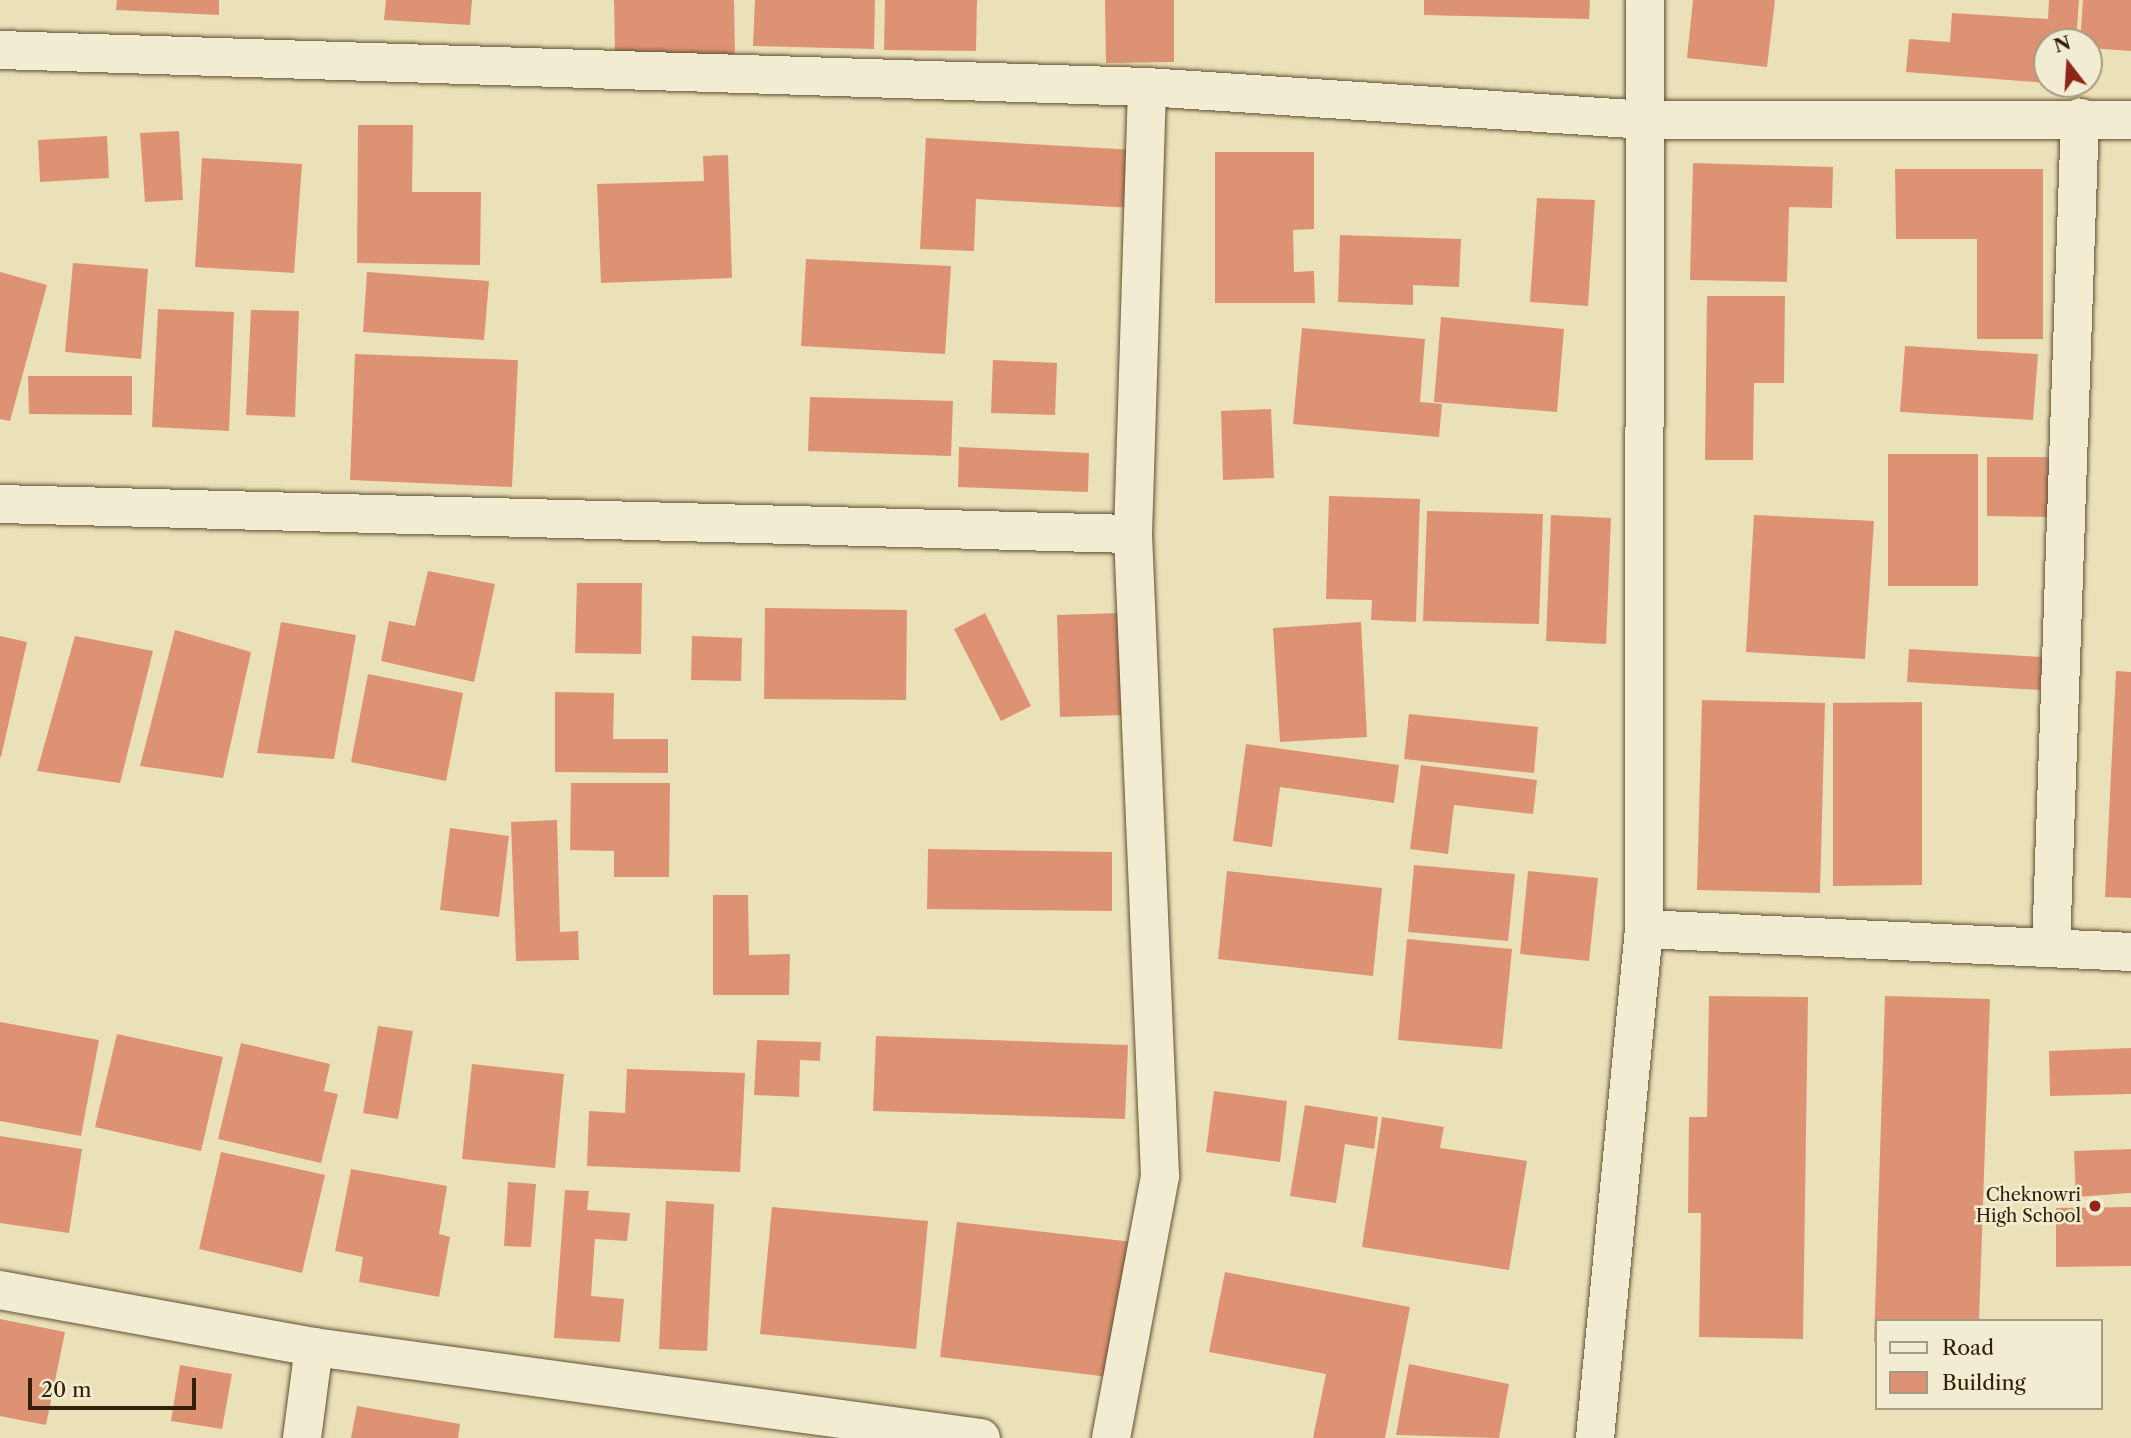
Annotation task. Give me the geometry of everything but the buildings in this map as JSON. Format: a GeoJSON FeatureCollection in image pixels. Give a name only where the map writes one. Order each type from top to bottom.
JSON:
{"type":"FeatureCollection","features":[{"type":"Feature","properties":{"kind":"street"},"geometry":{"type":"LineString","coordinates":[[1595,1438],[1644,929],[1647,120],[1645,0]]}},
{"type":"Feature","properties":{"kind":"street"},"geometry":{"type":"LineString","coordinates":[[0,50],[1147,87],[1647,120],[2131,120]]}},
{"type":"Feature","properties":{"kind":"street"},"geometry":{"type":"LineString","coordinates":[[1111,1438],[1160,1176],[1133,534],[1147,87]]}},
{"type":"Feature","properties":{"kind":"street"},"geometry":{"type":"LineString","coordinates":[[2051,948],[2080,118]]}},
{"type":"Feature","properties":{"kind":"street"},"geometry":{"type":"LineString","coordinates":[[0,504],[1133,534]]}},
{"type":"Feature","properties":{"kind":"street"},"geometry":{"type":"LineString","coordinates":[[1644,929],[2131,951]]}},
{"type":"Feature","properties":{"kind":"street"},"geometry":{"type":"LineString","coordinates":[[0,1290],[314,1347],[981,1438]]}},
{"type":"Feature","properties":{"kind":"street"},"geometry":{"type":"LineString","coordinates":[[302,1438],[314,1347]]}},
{"type":"Feature","properties":{"kind":"place","name":"Cheknowri High School"},"geometry":{"type":"Point","coordinates":[2095,1206]}}]}
